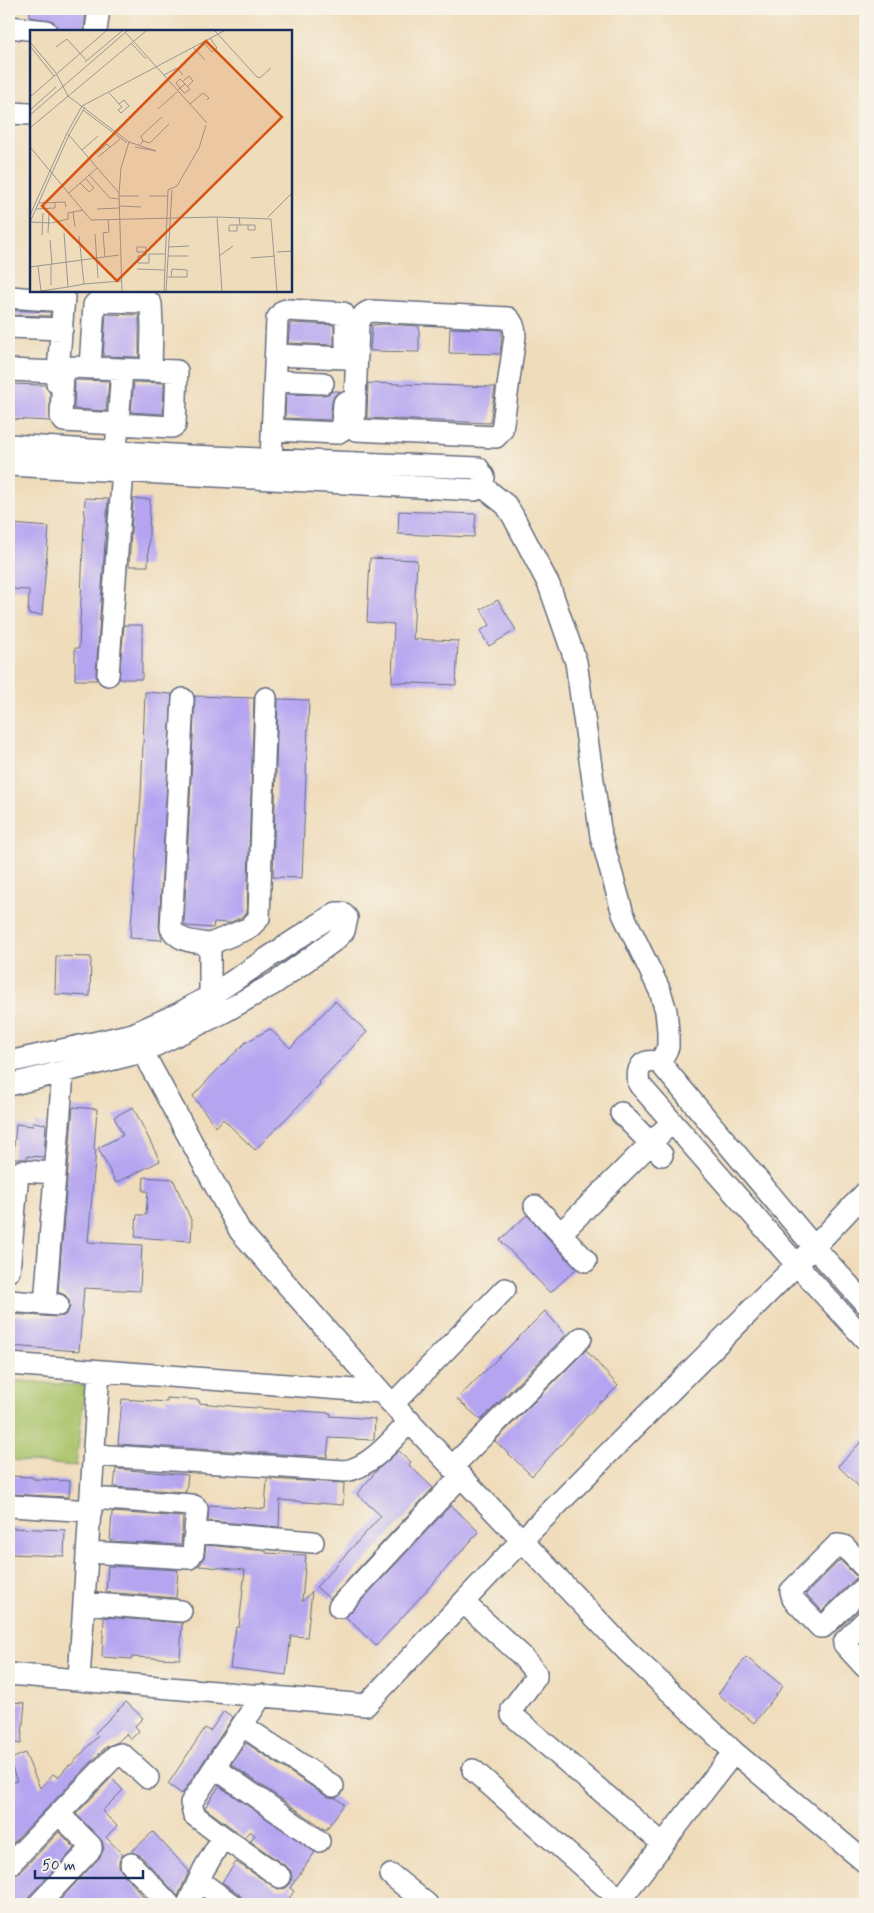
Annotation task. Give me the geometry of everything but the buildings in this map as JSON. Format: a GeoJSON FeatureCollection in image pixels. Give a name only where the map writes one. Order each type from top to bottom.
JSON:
{"type":"FeatureCollection","features":[{"type":"Feature","properties":{"kind":"street"},"geometry":{"type":"LineString","coordinates":[[96,30],[99,9]]}},
{"type":"Feature","properties":{"kind":"street"},"geometry":{"type":"LineString","coordinates":[[9,27],[37,30]]}},
{"type":"Feature","properties":{"kind":"street"},"geometry":{"type":"LineString","coordinates":[[9,114],[30,114]]}},
{"type":"Feature","properties":{"kind":"street"},"geometry":{"type":"LineString","coordinates":[[9,297],[58,299],[62,330],[54,408]]}},
{"type":"Feature","properties":{"kind":"street"},"geometry":{"type":"LineString","coordinates":[[90,368],[94,305],[98,300],[151,304],[151,370]]}},
{"type":"Feature","properties":{"kind":"street"},"geometry":{"type":"LineString","coordinates":[[271,460],[278,319],[283,311],[287,310],[345,314],[347,323],[342,430],[337,433],[273,430]]}},
{"type":"Feature","properties":{"kind":"street"},"geometry":{"type":"LineString","coordinates":[[371,311],[508,318],[514,324],[515,336],[500,434],[496,437],[430,434],[359,431],[355,428],[358,326],[360,318],[366,312],[371,311]]}},
{"type":"Feature","properties":{"kind":"street"},"geometry":{"type":"LineString","coordinates":[[9,327],[62,330]]}},
{"type":"Feature","properties":{"kind":"street"},"geometry":{"type":"LineString","coordinates":[[276,355],[346,358]]}},
{"type":"Feature","properties":{"kind":"street"},"geometry":{"type":"LineString","coordinates":[[69,367],[90,368],[175,370],[178,373],[174,425],[172,427],[66,421],[61,418],[64,371],[69,367]]}},
{"type":"Feature","properties":{"kind":"street"},"geometry":{"type":"LineString","coordinates":[[108,675],[120,461],[118,424],[122,369]]}},
{"type":"Feature","properties":{"kind":"street"},"geometry":{"type":"LineString","coordinates":[[9,370],[58,372]]}},
{"type":"Feature","properties":{"kind":"street"},"geometry":{"type":"LineString","coordinates":[[275,381],[323,383]]}},
{"type":"Feature","properties":{"kind":"street"},"geometry":{"type":"LineString","coordinates":[[322,462],[324,432]]}},
{"type":"Feature","properties":{"kind":"street"},"geometry":{"type":"LineString","coordinates":[[428,466],[430,434]]}},
{"type":"Feature","properties":{"kind":"street"},"geometry":{"type":"LineString","coordinates":[[9,445],[120,461],[475,490],[482,486],[484,477],[478,468],[271,460],[120,461],[9,465]]}},
{"type":"Feature","properties":{"kind":"street"},"geometry":{"type":"LineString","coordinates":[[482,486],[506,505],[513,516],[549,585],[575,660],[602,836],[623,914],[660,991],[666,1011],[668,1047],[660,1063]]}},
{"type":"Feature","properties":{"kind":"street"},"geometry":{"type":"LineString","coordinates":[[183,699],[171,928],[176,936],[188,941],[210,944],[249,928],[259,918],[266,698]]}},
{"type":"Feature","properties":{"kind":"street"},"geometry":{"type":"LineString","coordinates":[[9,1062],[138,1043],[180,1013],[210,996],[336,913],[344,914],[347,918],[344,930],[335,940],[275,983],[222,1013],[63,1072],[9,1085]]}},
{"type":"Feature","properties":{"kind":"street"},"geometry":{"type":"LineString","coordinates":[[210,944],[210,996],[222,1013]]}},
{"type":"Feature","properties":{"kind":"street"},"geometry":{"type":"LineString","coordinates":[[138,1043],[240,1231],[387,1398],[626,1650],[734,1752],[865,1862]]}},
{"type":"Feature","properties":{"kind":"street"},"geometry":{"type":"LineString","coordinates":[[865,1303],[814,1247],[660,1063],[652,1061],[646,1062],[641,1066],[638,1071],[639,1084],[865,1340]]}},
{"type":"Feature","properties":{"kind":"street"},"geometry":{"type":"LineString","coordinates":[[9,1301],[52,1304],[55,1174],[63,1072]]}},
{"type":"Feature","properties":{"kind":"street"},"geometry":{"type":"LineString","coordinates":[[621,1113],[656,1149]]}},
{"type":"Feature","properties":{"kind":"street"},"geometry":{"type":"LineString","coordinates":[[561,1233],[656,1149],[672,1122]]}},
{"type":"Feature","properties":{"kind":"street"},"geometry":{"type":"LineString","coordinates":[[9,1271],[18,1174],[22,1171],[55,1174]]}},
{"type":"Feature","properties":{"kind":"street"},"geometry":{"type":"LineString","coordinates":[[9,1674],[262,1694],[366,1705],[521,1541],[814,1247],[865,1193]]}},
{"type":"Feature","properties":{"kind":"street"},"geometry":{"type":"LineString","coordinates":[[535,1206],[586,1261]]}},
{"type":"Feature","properties":{"kind":"street"},"geometry":{"type":"LineString","coordinates":[[9,1364],[387,1398],[505,1289]]}},
{"type":"Feature","properties":{"kind":"street"},"geometry":{"type":"LineString","coordinates":[[339,1607],[456,1471],[581,1338]]}},
{"type":"Feature","properties":{"kind":"street"},"geometry":{"type":"LineString","coordinates":[[78,1679],[100,1371]]}},
{"type":"Feature","properties":{"kind":"street"},"geometry":{"type":"LineString","coordinates":[[94,1455],[345,1471],[354,1470],[366,1463],[410,1421]]}},
{"type":"Feature","properties":{"kind":"street"},"geometry":{"type":"LineString","coordinates":[[11,1506],[193,1505],[197,1510],[193,1552],[186,1559],[87,1552]]}},
{"type":"Feature","properties":{"kind":"street"},"geometry":{"type":"LineString","coordinates":[[195,1532],[313,1542]]}},
{"type":"Feature","properties":{"kind":"street"},"geometry":{"type":"LineString","coordinates":[[865,1568],[844,1546],[837,1545],[790,1593],[793,1599],[820,1627],[823,1627],[865,1587]]}},
{"type":"Feature","properties":{"kind":"street"},"geometry":{"type":"LineString","coordinates":[[463,1602],[521,1655],[536,1673],[536,1677],[511,1713],[663,1844]]}},
{"type":"Feature","properties":{"kind":"street"},"geometry":{"type":"LineString","coordinates":[[84,1604],[181,1611]]}},
{"type":"Feature","properties":{"kind":"street"},"geometry":{"type":"LineString","coordinates":[[865,1621],[844,1644],[865,1667]]}},
{"type":"Feature","properties":{"kind":"street"},"geometry":{"type":"LineString","coordinates":[[262,1694],[243,1726],[191,1803],[191,1807],[194,1815],[280,1877]]}},
{"type":"Feature","properties":{"kind":"street"},"geometry":{"type":"LineString","coordinates":[[243,1726],[333,1786]]}},
{"type":"Feature","properties":{"kind":"street"},"geometry":{"type":"LineString","coordinates":[[473,1770],[621,1903],[663,1844],[734,1752]]}},
{"type":"Feature","properties":{"kind":"street"},"geometry":{"type":"LineString","coordinates":[[9,1865],[118,1754],[124,1756],[148,1778]]}},
{"type":"Feature","properties":{"kind":"street"},"geometry":{"type":"LineString","coordinates":[[214,1768],[319,1841]]}},
{"type":"Feature","properties":{"kind":"street"},"geometry":{"type":"LineString","coordinates":[[39,1904],[91,1849],[91,1846],[59,1814]]}},
{"type":"Feature","properties":{"kind":"street"},"geometry":{"type":"LineString","coordinates":[[188,1904],[223,1837]]}},
{"type":"Feature","properties":{"kind":"street"},"geometry":{"type":"LineString","coordinates":[[131,1864],[170,1904]]}},
{"type":"Feature","properties":{"kind":"street"},"geometry":{"type":"LineString","coordinates":[[391,1875],[427,1904]]}},
{"type":"Feature","properties":{"kind":"street"},"geometry":{"type":"LineString","coordinates":[[199,1881],[231,1904]]}},
{"type":"Feature","properties":{"kind":"green space"},"geometry":{"type":"Polygon","coordinates":[[[11,1380],[85,1386],[76,1466],[9,1460],[11,1380]]]}}]}
